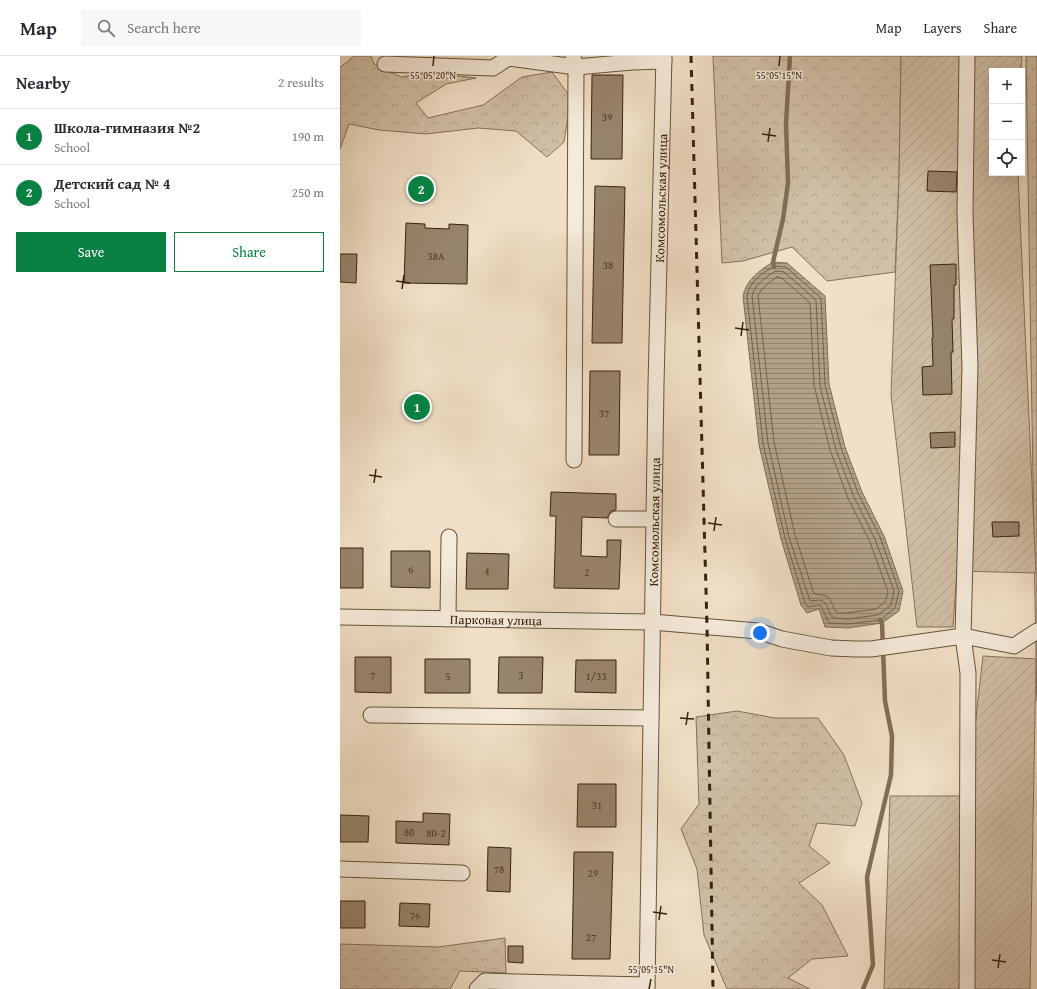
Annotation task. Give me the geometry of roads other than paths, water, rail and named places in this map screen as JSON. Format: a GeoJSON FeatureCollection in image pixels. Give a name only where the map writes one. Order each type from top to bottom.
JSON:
{"type":"FeatureCollection","features":[{"type":"Feature","properties":{"kind":"street"},"geometry":{"type":"LineString","coordinates":[[967,56],[966,213],[970,367],[963,636],[968,672],[967,989]]}},
{"type":"Feature","properties":{"kind":"street"},"geometry":{"type":"LineString","coordinates":[[385,64],[492,68],[508,58],[632,62],[664,58]]}},
{"type":"Feature","properties":{"kind":"street","name":"Комсомольская улица"},"geometry":{"type":"LineString","coordinates":[[647,987],[653,519],[664,58]]}},
{"type":"Feature","properties":{"kind":"street"},"geometry":{"type":"LineString","coordinates":[[574,61],[574,460]]}},
{"type":"Feature","properties":{"kind":"street"},"geometry":{"type":"LineString","coordinates":[[616,519],[653,519]]}},
{"type":"Feature","properties":{"kind":"street"},"geometry":{"type":"LineString","coordinates":[[448,619],[449,537]]}},
{"type":"Feature","properties":{"kind":"street","name":"Парковая улица"},"geometry":{"type":"LineString","coordinates":[[340,618],[652,622],[758,631],[782,639],[831,648],[878,648],[963,636],[1014,646],[1037,631]]}},
{"type":"Feature","properties":{"kind":"street"},"geometry":{"type":"LineString","coordinates":[[371,715],[650,718]]}},
{"type":"Feature","properties":{"kind":"street"},"geometry":{"type":"LineString","coordinates":[[340,869],[462,873]]}},
{"type":"Feature","properties":{"kind":"street"},"geometry":{"type":"LineString","coordinates":[[477,989],[485,981],[556,986],[647,987]]}},
{"type":"Feature","properties":{"kind":"water"},"geometry":{"type":"Polygon","coordinates":[[[773,262],[787,263],[825,296],[829,384],[845,447],[862,492],[884,536],[903,591],[899,611],[882,623],[848,628],[825,627],[819,609],[807,613],[801,605],[781,539],[759,445],[743,296],[750,280],[773,262]]]}},
{"type":"Feature","properties":{"kind":"waterway"},"geometry":{"type":"LineString","coordinates":[[774,267],[773,262],[783,219],[788,183],[786,124],[790,56]]}},
{"type":"Feature","properties":{"kind":"waterway"},"geometry":{"type":"LineString","coordinates":[[863,989],[873,965],[867,877],[891,775],[892,736],[885,701],[882,623],[880,620]]}},
{"type":"Feature","properties":{"kind":"railway"},"geometry":{"type":"LineString","coordinates":[[691,56],[707,626],[713,989]]}},
{"type":"Feature","properties":{"kind":"place","name":"Детский сад № 4"},"geometry":{"type":"Point","coordinates":[421,189]}},
{"type":"Feature","properties":{"kind":"place","name":"Школа-гимназия №2"},"geometry":{"type":"Point","coordinates":[417,407]}}]}
